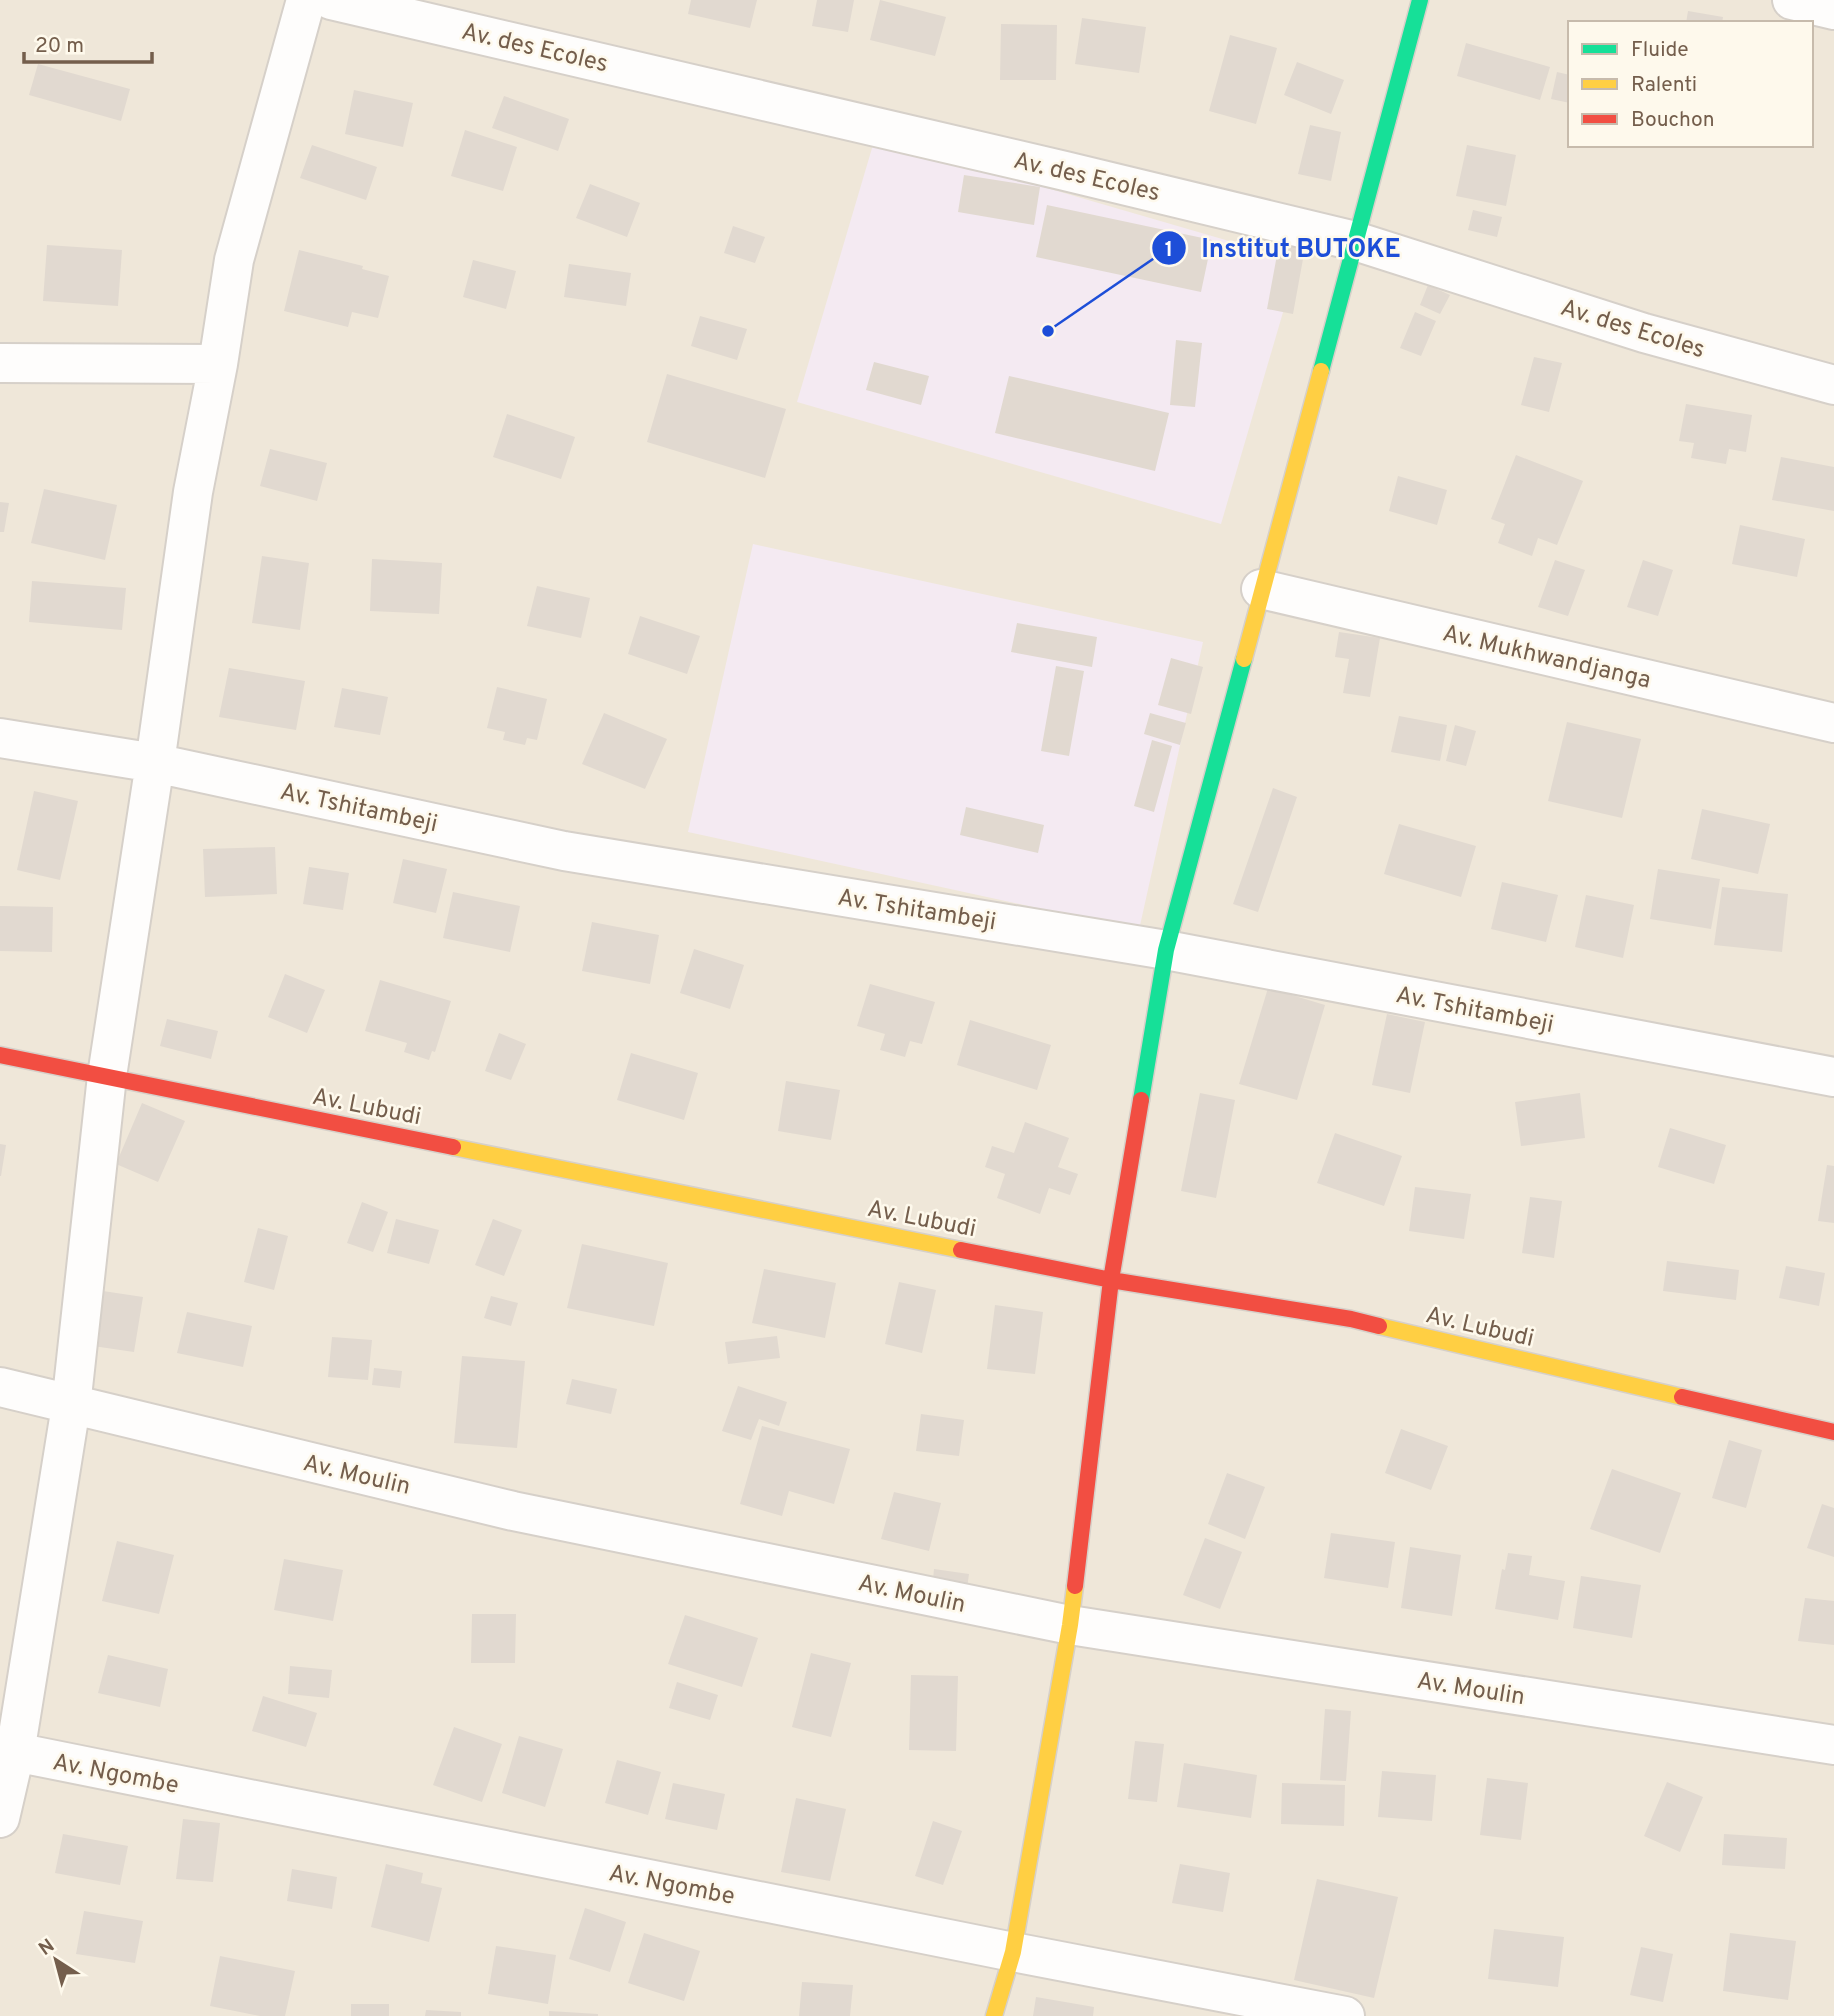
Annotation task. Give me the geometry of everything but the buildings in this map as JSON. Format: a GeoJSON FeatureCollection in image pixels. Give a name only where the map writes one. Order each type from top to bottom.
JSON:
{"type":"FeatureCollection","features":[{"type":"Feature","properties":{"kind":"street"},"geometry":{"type":"LineString","coordinates":[[0,1818],[8,1751],[71,1406],[107,1076],[193,492],[218,364],[234,260],[306,0]]}},
{"type":"Feature","properties":{"kind":"street","name":"Av. des Ecoles"},"geometry":{"type":"LineString","coordinates":[[331,0],[1354,241],[1644,333],[1834,385]]}},
{"type":"Feature","properties":{"kind":"street"},"geometry":{"type":"LineString","coordinates":[[994,2016],[1013,1952],[1070,1625],[1111,1280],[1166,950],[1420,0]]}},
{"type":"Feature","properties":{"kind":"street"},"geometry":{"type":"LineString","coordinates":[[1792,0],[1834,10]]}},
{"type":"Feature","properties":{"kind":"street"},"geometry":{"type":"LineString","coordinates":[[0,363],[218,364]]}},
{"type":"Feature","properties":{"kind":"street","name":"Av. Mukhwandjanga"},"geometry":{"type":"LineString","coordinates":[[1261,589],[1834,723]]}},
{"type":"Feature","properties":{"kind":"street","name":"Av. Tshitambeji"},"geometry":{"type":"LineString","coordinates":[[0,738],[155,763],[564,851],[1166,950],[1834,1077]]}},
{"type":"Feature","properties":{"kind":"street","name":"Av. Lubudi"},"geometry":{"type":"LineString","coordinates":[[0,1055],[1111,1280],[1350,1319],[1834,1432]]}},
{"type":"Feature","properties":{"kind":"street","name":"Av. Moulin"},"geometry":{"type":"LineString","coordinates":[[0,1387],[513,1511],[1070,1625],[1834,1745]]}},
{"type":"Feature","properties":{"kind":"street","name":"Av. Ngombe"},"geometry":{"type":"LineString","coordinates":[[8,1751],[1345,2016]]}},
{"type":"Feature","properties":{"kind":"shaded area"},"geometry":{"type":"Polygon","coordinates":[[[0,0],[1834,0],[1834,2016],[0,2016],[0,0]]]}},
{"type":"Feature","properties":{"kind":"shaded area"},"geometry":{"type":"Polygon","coordinates":[[[875,138],[1298,261],[1221,524],[797,402],[875,138]]]}},
{"type":"Feature","properties":{"kind":"shaded area"},"geometry":{"type":"Polygon","coordinates":[[[753,544],[1203,642],[1139,930],[688,832],[753,544]]]}},
{"type":"Feature","properties":{"kind":"traffic: fast"},"geometry":{"type":"LineString","coordinates":[[1321,371],[1420,0]]}},
{"type":"Feature","properties":{"kind":"traffic: fast"},"geometry":{"type":"LineString","coordinates":[[1141,1100],[1166,950],[1244,659]]}},
{"type":"Feature","properties":{"kind":"traffic: slow"},"geometry":{"type":"LineString","coordinates":[[1244,659],[1321,371]]}},
{"type":"Feature","properties":{"kind":"traffic: slow"},"geometry":{"type":"LineString","coordinates":[[453,1147],[961,1250]]}},
{"type":"Feature","properties":{"kind":"traffic: slow"},"geometry":{"type":"LineString","coordinates":[[1379,1326],[1682,1397]]}},
{"type":"Feature","properties":{"kind":"traffic: slow"},"geometry":{"type":"LineString","coordinates":[[994,2016],[1013,1952],[1075,1586]]}},
{"type":"Feature","properties":{"kind":"traffic: jam"},"geometry":{"type":"LineString","coordinates":[[0,1055],[453,1147]]}},
{"type":"Feature","properties":{"kind":"traffic: jam"},"geometry":{"type":"LineString","coordinates":[[1075,1586],[1111,1280],[1141,1100]]}},
{"type":"Feature","properties":{"kind":"traffic: jam"},"geometry":{"type":"LineString","coordinates":[[961,1250],[1111,1280],[1351,1319],[1379,1326]]}},
{"type":"Feature","properties":{"kind":"traffic: jam"},"geometry":{"type":"LineString","coordinates":[[1682,1397],[1834,1432]]}},
{"type":"Feature","properties":{"kind":"place","name":"Institut BUTOKE"},"geometry":{"type":"Point","coordinates":[1048,331]}}]}
